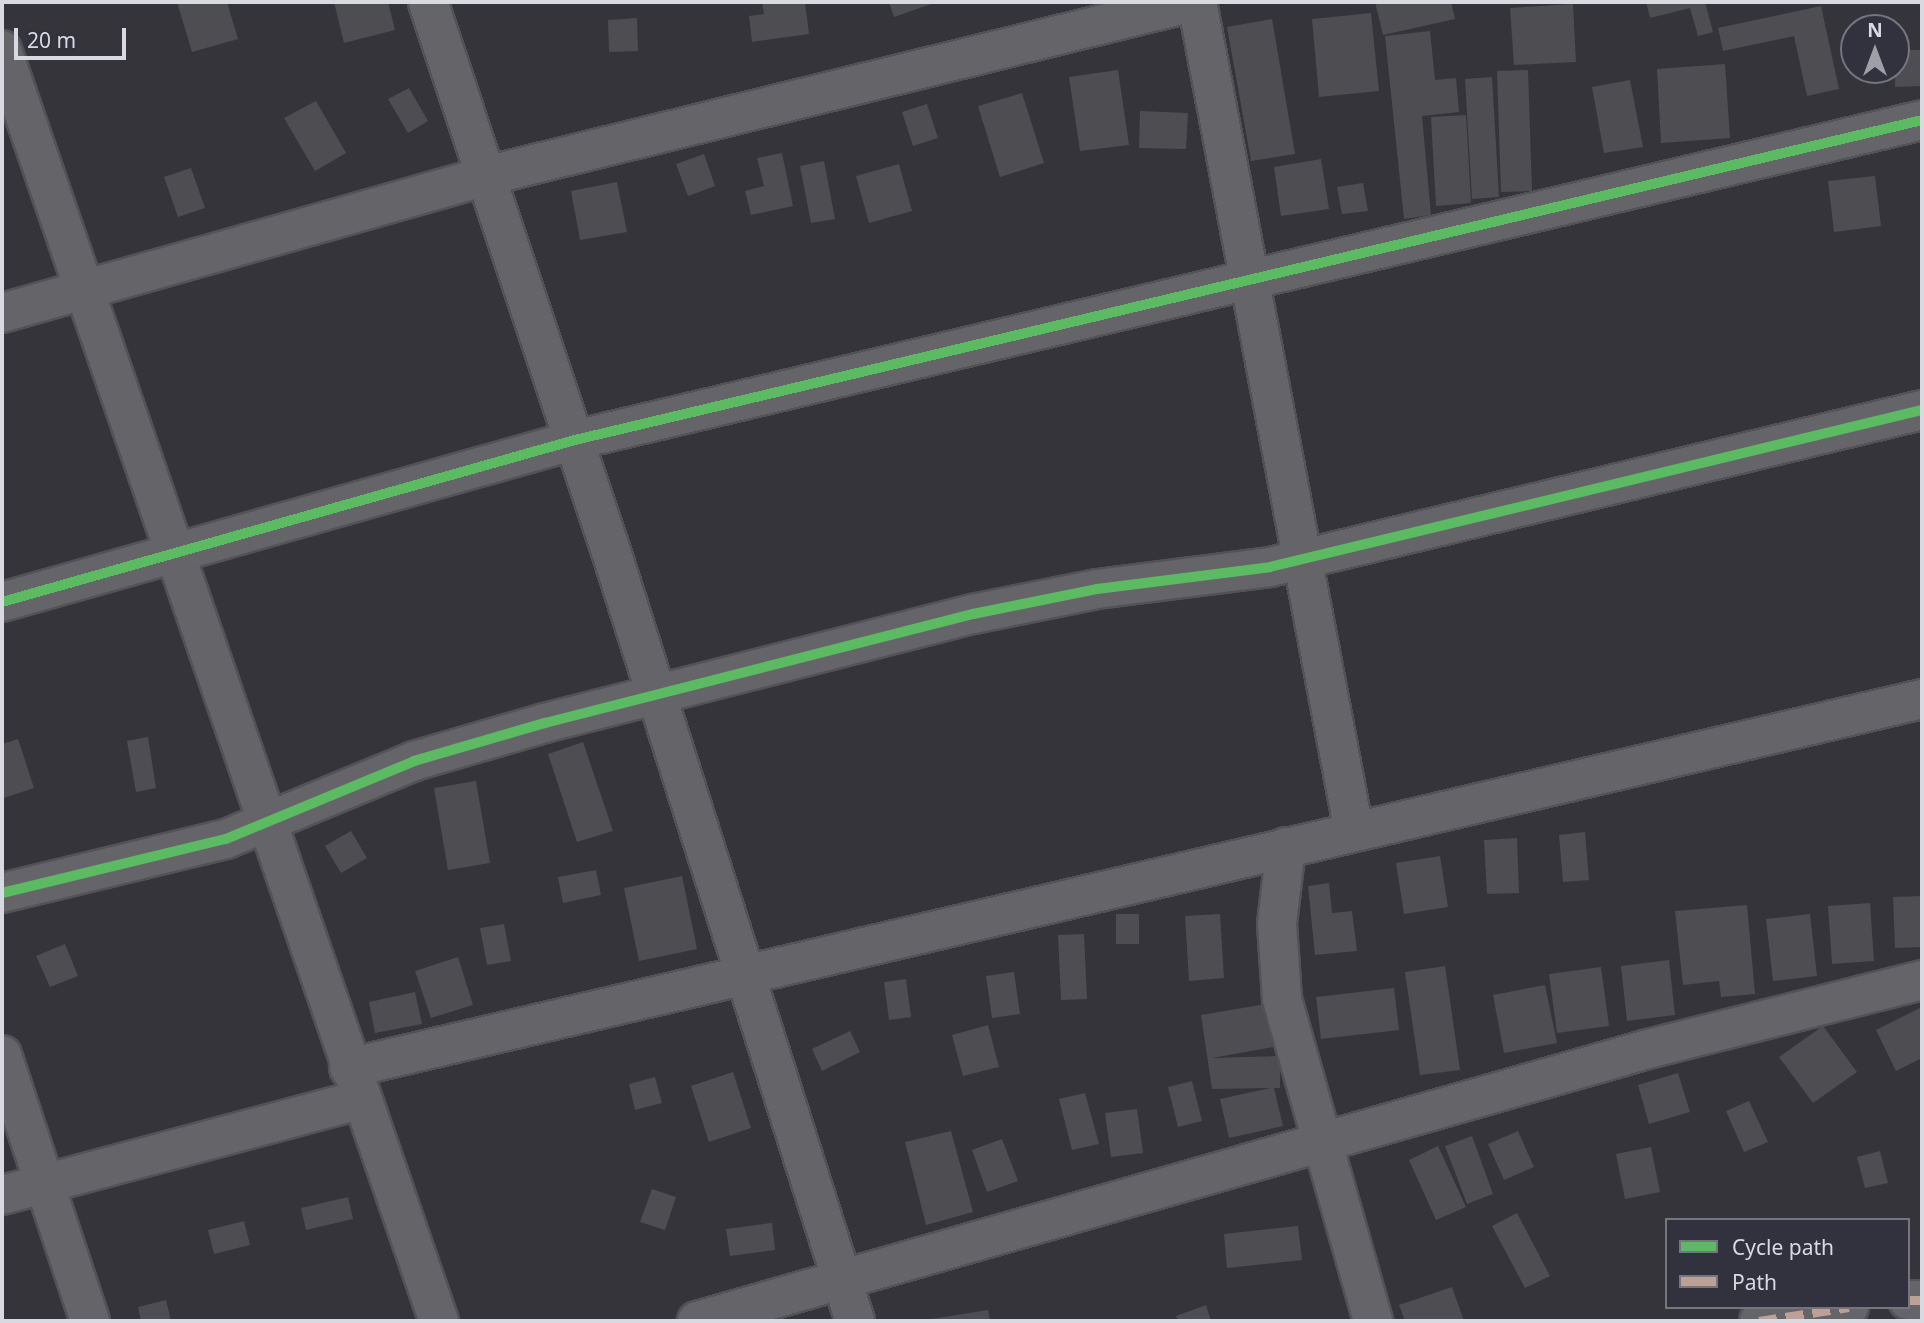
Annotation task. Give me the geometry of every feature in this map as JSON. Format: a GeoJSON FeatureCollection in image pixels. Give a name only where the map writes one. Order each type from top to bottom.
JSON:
{"type":"FeatureCollection","features":[{"type":"Feature","properties":{"kind":"street"},"geometry":{"type":"LineString","coordinates":[[428,2],[575,440],[741,974],[855,1321]]}},
{"type":"Feature","properties":{"kind":"street"},"geometry":{"type":"LineString","coordinates":[[2,313],[486,176],[1195,2],[1299,559],[1354,831]]}},
{"type":"Feature","properties":{"kind":"street"},"geometry":{"type":"LineString","coordinates":[[2,50],[268,822],[354,1084],[439,1321]]}},
{"type":"Feature","properties":{"kind":"street"},"geometry":{"type":"LineString","coordinates":[[2,602],[575,440],[1922,120]]}},
{"type":"Feature","properties":{"kind":"street"},"geometry":{"type":"LineString","coordinates":[[2,893],[226,839],[414,761],[973,614],[1299,559],[1922,410]]}},
{"type":"Feature","properties":{"kind":"street"},"geometry":{"type":"LineString","coordinates":[[2,1195],[354,1084],[741,974],[1922,699]]}},
{"type":"Feature","properties":{"kind":"street"},"geometry":{"type":"LineString","coordinates":[[1286,847],[1277,924],[1282,999],[1319,1144],[1373,1321]]}},
{"type":"Feature","properties":{"kind":"street"},"geometry":{"type":"LineString","coordinates":[[696,1321],[842,1282],[1648,1049],[1922,981]]}},
{"type":"Feature","properties":{"kind":"street"},"geometry":{"type":"LineString","coordinates":[[2,1055],[47,1180],[90,1321]]}},
{"type":"Feature","properties":{"kind":"street"},"geometry":{"type":"LineString","coordinates":[[1759,1321],[1836,1309]]}},
{"type":"Feature","properties":{"kind":"building"},"geometry":{"type":"Polygon","coordinates":[[[177,2],[227,2],[238,39],[192,52],[177,2]]]}},
{"type":"Feature","properties":{"kind":"building"},"geometry":{"type":"Polygon","coordinates":[[[334,2],[388,2],[395,30],[344,43],[334,2]]]}},
{"type":"Feature","properties":{"kind":"building"},"geometry":{"type":"Polygon","coordinates":[[[762,2],[805,2],[809,34],[752,42],[749,16],[764,14],[762,2]]]}},
{"type":"Feature","properties":{"kind":"building"},"geometry":{"type":"Polygon","coordinates":[[[889,2],[937,2],[894,17],[889,2]]]}},
{"type":"Feature","properties":{"kind":"building"},"geometry":{"type":"Polygon","coordinates":[[[1375,2],[1451,2],[1455,19],[1383,35],[1375,2]]]}},
{"type":"Feature","properties":{"kind":"building"},"geometry":{"type":"Polygon","coordinates":[[[1646,2],[1705,2],[1713,32],[1698,36],[1690,8],[1650,18],[1646,2]]]}},
{"type":"Feature","properties":{"kind":"building"},"geometry":{"type":"Polygon","coordinates":[[[1573,4],[1576,62],[1514,65],[1510,8],[1573,4]]]}},
{"type":"Feature","properties":{"kind":"building"},"geometry":{"type":"Polygon","coordinates":[[[1821,6],[1839,89],[1807,96],[1794,36],[1723,51],[1718,28],[1821,6]]]}},
{"type":"Feature","properties":{"kind":"building"},"geometry":{"type":"Polygon","coordinates":[[[1371,13],[1379,91],[1319,97],[1312,19],[1371,13]]]}},
{"type":"Feature","properties":{"kind":"building"},"geometry":{"type":"Polygon","coordinates":[[[637,18],[638,51],[609,52],[608,20],[637,18]]]}},
{"type":"Feature","properties":{"kind":"building"},"geometry":{"type":"Polygon","coordinates":[[[1272,19],[1295,154],[1251,161],[1227,27],[1272,19]]]}},
{"type":"Feature","properties":{"kind":"building"},"geometry":{"type":"Polygon","coordinates":[[[1430,31],[1435,80],[1456,78],[1459,112],[1422,116],[1431,215],[1404,219],[1385,36],[1430,31]]]}},
{"type":"Feature","properties":{"kind":"building"},"geometry":{"type":"Polygon","coordinates":[[[1910,50],[1922,50],[1922,86],[1895,87],[1895,84],[1910,84],[1910,50]]]}},
{"type":"Feature","properties":{"kind":"building"},"geometry":{"type":"Polygon","coordinates":[[[1725,64],[1730,138],[1661,143],[1657,69],[1725,64]]]}},
{"type":"Feature","properties":{"kind":"building"},"geometry":{"type":"Polygon","coordinates":[[[1118,70],[1129,145],[1080,151],[1069,77],[1118,70]]]}},
{"type":"Feature","properties":{"kind":"building"},"geometry":{"type":"Polygon","coordinates":[[[1528,70],[1532,191],[1501,192],[1497,71],[1528,70]]]}},
{"type":"Feature","properties":{"kind":"building"},"geometry":{"type":"Polygon","coordinates":[[[1492,77],[1499,197],[1472,199],[1465,79],[1492,77]]]}},
{"type":"Feature","properties":{"kind":"building"},"geometry":{"type":"Polygon","coordinates":[[[1630,80],[1643,147],[1604,153],[1592,87],[1630,80]]]}},
{"type":"Feature","properties":{"kind":"building"},"geometry":{"type":"Polygon","coordinates":[[[409,88],[428,121],[408,133],[388,99],[409,88]]]}},
{"type":"Feature","properties":{"kind":"building"},"geometry":{"type":"Polygon","coordinates":[[[1022,93],[1044,163],[1000,177],[978,106],[1022,93]]]}},
{"type":"Feature","properties":{"kind":"building"},"geometry":{"type":"Polygon","coordinates":[[[316,101],[346,153],[315,171],[284,118],[316,101]]]}},
{"type":"Feature","properties":{"kind":"building"},"geometry":{"type":"Polygon","coordinates":[[[927,104],[938,138],[913,146],[902,112],[927,104]]]}},
{"type":"Feature","properties":{"kind":"building"},"geometry":{"type":"Polygon","coordinates":[[[1140,111],[1188,113],[1186,149],[1139,148],[1140,111]]]}},
{"type":"Feature","properties":{"kind":"building"},"geometry":{"type":"Polygon","coordinates":[[[1466,115],[1471,203],[1436,206],[1431,117],[1466,115]]]}},
{"type":"Feature","properties":{"kind":"building"},"geometry":{"type":"Polygon","coordinates":[[[782,153],[793,206],[751,215],[745,191],[764,186],[757,158],[782,153]]]}},
{"type":"Feature","properties":{"kind":"building"},"geometry":{"type":"Polygon","coordinates":[[[704,154],[715,186],[688,196],[676,164],[704,154]]]}},
{"type":"Feature","properties":{"kind":"building"},"geometry":{"type":"Polygon","coordinates":[[[1321,159],[1329,209],[1281,216],[1274,167],[1321,159]]]}},
{"type":"Feature","properties":{"kind":"building"},"geometry":{"type":"Polygon","coordinates":[[[824,161],[835,219],[811,223],[800,166],[824,161]]]}},
{"type":"Feature","properties":{"kind":"building"},"geometry":{"type":"Polygon","coordinates":[[[899,164],[912,211],[869,223],[856,176],[899,164]]]}},
{"type":"Feature","properties":{"kind":"building"},"geometry":{"type":"Polygon","coordinates":[[[191,168],[205,208],[178,217],[164,177],[191,168]]]}},
{"type":"Feature","properties":{"kind":"building"},"geometry":{"type":"Polygon","coordinates":[[[1875,176],[1881,226],[1834,232],[1828,181],[1875,176]]]}},
{"type":"Feature","properties":{"kind":"building"},"geometry":{"type":"Polygon","coordinates":[[[617,182],[627,232],[580,240],[571,191],[617,182]]]}},
{"type":"Feature","properties":{"kind":"building"},"geometry":{"type":"Polygon","coordinates":[[[1363,183],[1368,211],[1342,214],[1337,187],[1363,183]]]}},
{"type":"Feature","properties":{"kind":"building"},"geometry":{"type":"Polygon","coordinates":[[[148,737],[156,788],[136,792],[127,741],[148,737]]]}},
{"type":"Feature","properties":{"kind":"building"},"geometry":{"type":"Polygon","coordinates":[[[18,739],[34,788],[4,798],[2,744],[18,739]]]}},
{"type":"Feature","properties":{"kind":"building"},"geometry":{"type":"Polygon","coordinates":[[[583,742],[613,831],[577,842],[548,754],[583,742]]]}},
{"type":"Feature","properties":{"kind":"building"},"geometry":{"type":"Polygon","coordinates":[[[476,781],[490,863],[448,870],[434,788],[476,781]]]}},
{"type":"Feature","properties":{"kind":"building"},"geometry":{"type":"Polygon","coordinates":[[[351,831],[367,858],[341,873],[325,846],[351,831]]]}},
{"type":"Feature","properties":{"kind":"building"},"geometry":{"type":"Polygon","coordinates":[[[1585,832],[1589,880],[1563,882],[1559,835],[1585,832]]]}},
{"type":"Feature","properties":{"kind":"building"},"geometry":{"type":"Polygon","coordinates":[[[1517,838],[1519,893],[1487,894],[1484,840],[1517,838]]]}},
{"type":"Feature","properties":{"kind":"building"},"geometry":{"type":"Polygon","coordinates":[[[1440,856],[1448,907],[1404,914],[1396,863],[1440,856]]]}},
{"type":"Feature","properties":{"kind":"building"},"geometry":{"type":"Polygon","coordinates":[[[596,870],[601,895],[563,903],[558,877],[596,870]]]}},
{"type":"Feature","properties":{"kind":"building"},"geometry":{"type":"Polygon","coordinates":[[[682,876],[697,949],[639,961],[624,888],[682,876]]]}},
{"type":"Feature","properties":{"kind":"building"},"geometry":{"type":"Polygon","coordinates":[[[1329,883],[1332,913],[1352,911],[1357,951],[1315,955],[1308,886],[1329,883]]]}},
{"type":"Feature","properties":{"kind":"building"},"geometry":{"type":"Polygon","coordinates":[[[1922,896],[1922,947],[1895,948],[1893,897],[1922,896]]]}},
{"type":"Feature","properties":{"kind":"building"},"geometry":{"type":"Polygon","coordinates":[[[1870,903],[1874,961],[1832,964],[1828,906],[1870,903]]]}},
{"type":"Feature","properties":{"kind":"building"},"geometry":{"type":"Polygon","coordinates":[[[1747,905],[1755,994],[1721,997],[1719,981],[1683,985],[1675,911],[1747,905]]]}},
{"type":"Feature","properties":{"kind":"building"},"geometry":{"type":"Polygon","coordinates":[[[1116,914],[1139,914],[1139,944],[1116,944],[1116,914]]]}},
{"type":"Feature","properties":{"kind":"building"},"geometry":{"type":"Polygon","coordinates":[[[1220,914],[1224,978],[1189,981],[1185,916],[1220,914]]]}},
{"type":"Feature","properties":{"kind":"building"},"geometry":{"type":"Polygon","coordinates":[[[1810,914],[1817,976],[1773,981],[1766,919],[1810,914]]]}},
{"type":"Feature","properties":{"kind":"building"},"geometry":{"type":"Polygon","coordinates":[[[504,924],[511,961],[487,965],[480,928],[504,924]]]}},
{"type":"Feature","properties":{"kind":"building"},"geometry":{"type":"Polygon","coordinates":[[[1084,934],[1087,999],[1061,1000],[1058,935],[1084,934]]]}},
{"type":"Feature","properties":{"kind":"building"},"geometry":{"type":"Polygon","coordinates":[[[65,944],[78,976],[50,987],[36,956],[65,944]]]}},
{"type":"Feature","properties":{"kind":"building"},"geometry":{"type":"Polygon","coordinates":[[[458,957],[473,1005],[431,1018],[415,971],[458,957]]]}},
{"type":"Feature","properties":{"kind":"building"},"geometry":{"type":"Polygon","coordinates":[[[1669,960],[1675,1015],[1627,1021],[1621,966],[1669,960]]]}},
{"type":"Feature","properties":{"kind":"building"},"geometry":{"type":"Polygon","coordinates":[[[1445,966],[1460,1070],[1420,1075],[1405,972],[1445,966]]]}},
{"type":"Feature","properties":{"kind":"building"},"geometry":{"type":"Polygon","coordinates":[[[1601,967],[1609,1026],[1557,1033],[1549,974],[1601,967]]]}},
{"type":"Feature","properties":{"kind":"building"},"geometry":{"type":"Polygon","coordinates":[[[1014,972],[1020,1014],[992,1018],[986,976],[1014,972]]]}},
{"type":"Feature","properties":{"kind":"building"},"geometry":{"type":"Polygon","coordinates":[[[906,979],[911,1017],[889,1020],[884,982],[906,979]]]}},
{"type":"Feature","properties":{"kind":"building"},"geometry":{"type":"Polygon","coordinates":[[[1545,985],[1557,1043],[1504,1053],[1493,995],[1545,985]]]}},
{"type":"Feature","properties":{"kind":"building"},"geometry":{"type":"Polygon","coordinates":[[[1394,988],[1399,1030],[1321,1039],[1316,997],[1394,988]]]}},
{"type":"Feature","properties":{"kind":"building"},"geometry":{"type":"Polygon","coordinates":[[[415,992],[422,1024],[375,1033],[369,1002],[415,992]]]}},
{"type":"Feature","properties":{"kind":"building"},"geometry":{"type":"Polygon","coordinates":[[[1266,1004],[1273,1047],[1212,1058],[1280,1056],[1280,1088],[1274,1088],[1283,1126],[1229,1138],[1220,1099],[1270,1088],[1212,1089],[1201,1015],[1266,1004]]]}},
{"type":"Feature","properties":{"kind":"building"},"geometry":{"type":"Polygon","coordinates":[[[1922,1007],[1922,1058],[1896,1071],[1876,1030],[1922,1007]]]}},
{"type":"Feature","properties":{"kind":"building"},"geometry":{"type":"Polygon","coordinates":[[[988,1025],[999,1067],[963,1076],[952,1035],[988,1025]]]}},
{"type":"Feature","properties":{"kind":"building"},"geometry":{"type":"Polygon","coordinates":[[[1823,1026],[1857,1072],[1813,1103],[1779,1057],[1823,1026]]]}},
{"type":"Feature","properties":{"kind":"building"},"geometry":{"type":"Polygon","coordinates":[[[850,1031],[860,1052],[822,1071],[812,1049],[850,1031]]]}},
{"type":"Feature","properties":{"kind":"building"},"geometry":{"type":"Polygon","coordinates":[[[733,1072],[751,1128],[709,1142],[691,1086],[733,1072]]]}},
{"type":"Feature","properties":{"kind":"building"},"geometry":{"type":"Polygon","coordinates":[[[1678,1073],[1690,1112],[1649,1124],[1638,1085],[1678,1073]]]}},
{"type":"Feature","properties":{"kind":"building"},"geometry":{"type":"Polygon","coordinates":[[[655,1077],[662,1103],[635,1110],[629,1084],[655,1077]]]}},
{"type":"Feature","properties":{"kind":"building"},"geometry":{"type":"Polygon","coordinates":[[[1192,1081],[1202,1121],[1178,1127],[1168,1087],[1192,1081]]]}},
{"type":"Feature","properties":{"kind":"building"},"geometry":{"type":"Polygon","coordinates":[[[1085,1093],[1099,1144],[1072,1150],[1059,1099],[1085,1093]]]}},
{"type":"Feature","properties":{"kind":"building"},"geometry":{"type":"Polygon","coordinates":[[[1749,1101],[1768,1142],[1744,1152],[1726,1111],[1749,1101]]]}},
{"type":"Feature","properties":{"kind":"building"},"geometry":{"type":"Polygon","coordinates":[[[1137,1109],[1143,1153],[1111,1157],[1105,1113],[1137,1109]]]}},
{"type":"Feature","properties":{"kind":"building"},"geometry":{"type":"Polygon","coordinates":[[[951,1131],[973,1212],[926,1225],[905,1142],[951,1131]]]}},
{"type":"Feature","properties":{"kind":"building"},"geometry":{"type":"Polygon","coordinates":[[[1518,1131],[1534,1167],[1504,1180],[1488,1144],[1518,1131]]]}},
{"type":"Feature","properties":{"kind":"building"},"geometry":{"type":"Polygon","coordinates":[[[1472,1136],[1493,1194],[1467,1204],[1445,1146],[1472,1136]]]}},
{"type":"Feature","properties":{"kind":"building"},"geometry":{"type":"Polygon","coordinates":[[[1002,1139],[1018,1181],[987,1192],[972,1150],[1002,1139]]]}},
{"type":"Feature","properties":{"kind":"building"},"geometry":{"type":"Polygon","coordinates":[[[1438,1146],[1466,1207],[1436,1220],[1409,1160],[1438,1146]]]}},
{"type":"Feature","properties":{"kind":"building"},"geometry":{"type":"Polygon","coordinates":[[[1651,1147],[1660,1192],[1625,1199],[1616,1154],[1651,1147]]]}},
{"type":"Feature","properties":{"kind":"building"},"geometry":{"type":"Polygon","coordinates":[[[1880,1151],[1888,1183],[1865,1188],[1857,1157],[1880,1151]]]}},
{"type":"Feature","properties":{"kind":"building"},"geometry":{"type":"Polygon","coordinates":[[[652,1189],[676,1197],[665,1230],[640,1222],[652,1189]]]}},
{"type":"Feature","properties":{"kind":"building"},"geometry":{"type":"Polygon","coordinates":[[[348,1197],[353,1219],[306,1230],[301,1208],[348,1197]]]}},
{"type":"Feature","properties":{"kind":"building"},"geometry":{"type":"Polygon","coordinates":[[[1517,1213],[1550,1276],[1525,1288],[1492,1226],[1517,1213]]]}},
{"type":"Feature","properties":{"kind":"building"},"geometry":{"type":"Polygon","coordinates":[[[244,1221],[250,1245],[214,1254],[208,1230],[244,1221]]]}},
{"type":"Feature","properties":{"kind":"building"},"geometry":{"type":"Polygon","coordinates":[[[772,1223],[775,1250],[730,1256],[726,1229],[772,1223]]]}},
{"type":"Feature","properties":{"kind":"building"},"geometry":{"type":"Polygon","coordinates":[[[1298,1226],[1302,1260],[1227,1268],[1224,1234],[1298,1226]]]}},
{"type":"Feature","properties":{"kind":"building"},"geometry":{"type":"Polygon","coordinates":[[[1452,1287],[1464,1321],[1405,1321],[1399,1305],[1452,1287]]]}},
{"type":"Feature","properties":{"kind":"building"},"geometry":{"type":"Polygon","coordinates":[[[166,1300],[171,1321],[141,1321],[138,1307],[166,1300]]]}},
{"type":"Feature","properties":{"kind":"building"},"geometry":{"type":"Polygon","coordinates":[[[1206,1305],[1211,1321],[1178,1321],[1176,1316],[1206,1305]]]}},
{"type":"Feature","properties":{"kind":"building"},"geometry":{"type":"Polygon","coordinates":[[[988,1310],[990,1321],[925,1321],[925,1320],[988,1310]]]}},
{"type":"Feature","properties":{"kind":"marked path"},"geometry":{"type":"LineString","coordinates":[[1910,1300],[1922,1300]]}},
{"type":"Feature","properties":{"kind":"marked path"},"geometry":{"type":"LineString","coordinates":[[1759,1321],[1836,1309]]}},
{"type":"Feature","properties":{"kind":"cycle path"},"geometry":{"type":"LineString","coordinates":[[2,602],[575,440],[1922,120]]}},
{"type":"Feature","properties":{"kind":"cycle path"},"geometry":{"type":"LineString","coordinates":[[2,893],[226,839],[414,761],[545,723],[973,614],[1097,589],[1270,567],[1922,410]]}}]}
